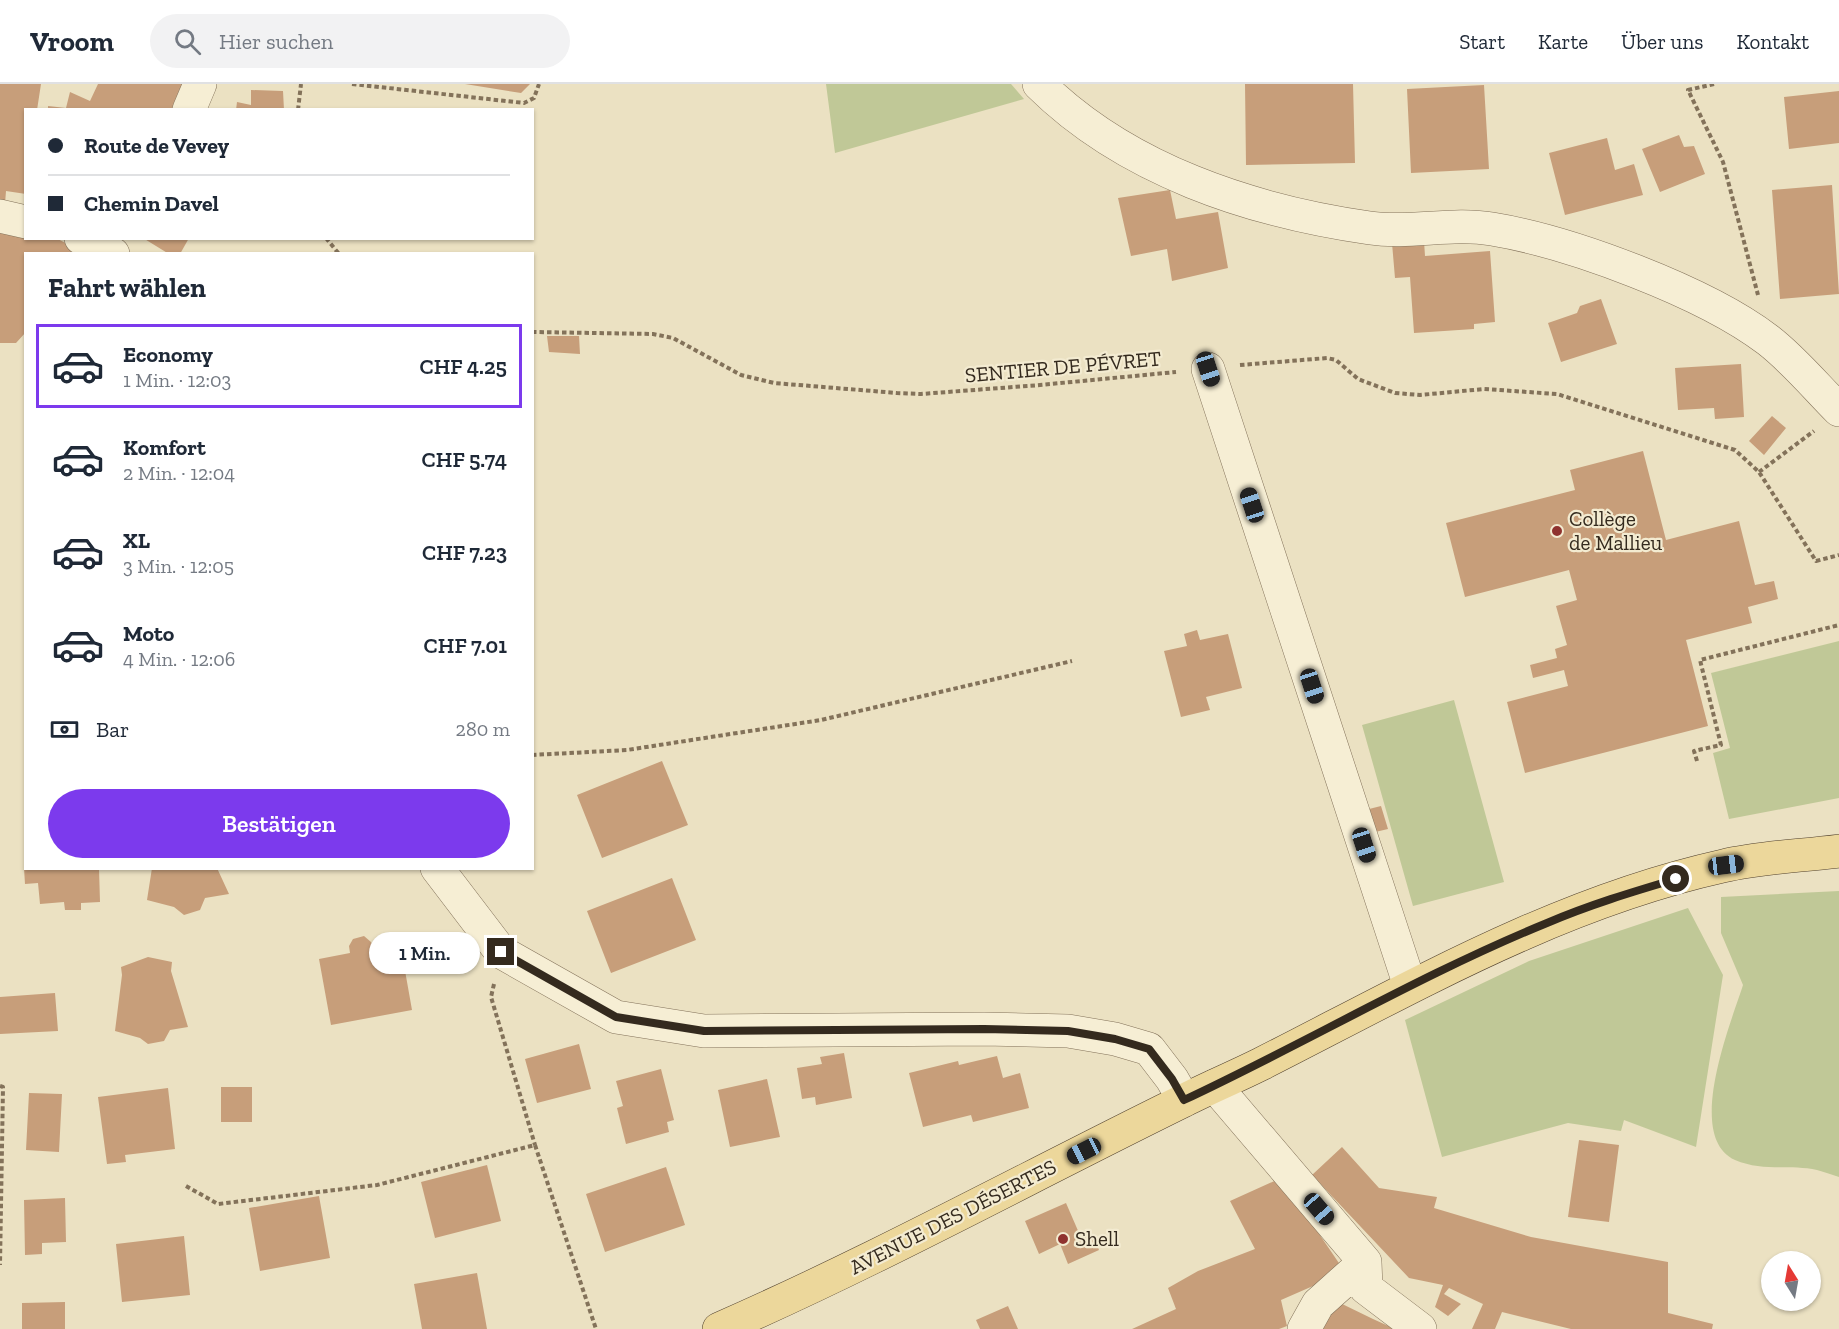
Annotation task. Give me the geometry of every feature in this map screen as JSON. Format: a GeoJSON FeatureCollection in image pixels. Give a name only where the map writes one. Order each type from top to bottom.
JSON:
{"type":"FeatureCollection","features":[{"type":"Feature","properties":{"kind":"main road","name":"AVENUE DES DÉSERTES"},"geometry":{"type":"LineString","coordinates":[[719,1329],[954,1218],[1410,986],[1546,923],[1620,895],[1726,865],[1839,851]]}},
{"type":"Feature","properties":{"kind":"street"},"geometry":{"type":"LineString","coordinates":[[190,108],[200,84]]}},
{"type":"Feature","properties":{"kind":"street"},"geometry":{"type":"LineString","coordinates":[[1039,84],[1056,101],[1101,135],[1178,178],[1270,208],[1372,229],[1455,226],[1491,228],[1539,240],[1618,266],[1729,314],[1772,343],[1826,410]]}},
{"type":"Feature","properties":{"kind":"street"},"geometry":{"type":"LineString","coordinates":[[0,216],[24,222]]}},
{"type":"Feature","properties":{"kind":"street"},"geometry":{"type":"LineString","coordinates":[[1208,369],[1410,986]]}},
{"type":"Feature","properties":{"kind":"street"},"geometry":{"type":"LineString","coordinates":[[439,870],[501,952],[616,1017],[704,1031],[1001,1029],[1068,1031],[1115,1039],[1149,1049],[1172,1079],[1184,1100]]}},
{"type":"Feature","properties":{"kind":"street"},"geometry":{"type":"LineString","coordinates":[[1215,1086],[1365,1262],[1366,1288],[1420,1329]]}},
{"type":"Feature","properties":{"kind":"street"},"geometry":{"type":"LineString","coordinates":[[1304,1329],[1318,1304],[1365,1262]]}},
{"type":"Feature","properties":{"kind":"path"},"geometry":{"type":"LineString","coordinates":[[298,108],[301,84]]}},
{"type":"Feature","properties":{"kind":"path"},"geometry":{"type":"LineString","coordinates":[[352,84],[524,103],[534,98],[539,84]]}},
{"type":"Feature","properties":{"kind":"path"},"geometry":{"type":"LineString","coordinates":[[411,91],[412,84]]}},
{"type":"Feature","properties":{"kind":"path"},"geometry":{"type":"LineString","coordinates":[[1714,84],[1688,90],[1723,162],[1758,296]]}},
{"type":"Feature","properties":{"kind":"path"},"geometry":{"type":"LineString","coordinates":[[328,240],[337,252]]}},
{"type":"Feature","properties":{"kind":"path","name":"SENTIER DE PÉVRET"},"geometry":{"type":"LineString","coordinates":[[534,332],[653,333],[673,338],[741,375],[774,383],[897,393],[1040,385],[1327,358],[1336,360],[1358,379],[1395,393],[1420,395],[1484,389],[1557,394],[1735,450],[1760,472],[1816,561],[1839,555]]}},
{"type":"Feature","properties":{"kind":"path"},"geometry":{"type":"LineString","coordinates":[[1760,472],[1826,410]]}},
{"type":"Feature","properties":{"kind":"path"},"geometry":{"type":"LineString","coordinates":[[1697,761],[1694,751],[1721,745],[1700,660],[1839,626]]}},
{"type":"Feature","properties":{"kind":"path"},"geometry":{"type":"LineString","coordinates":[[534,755],[627,750],[821,720],[1072,661]]}},
{"type":"Feature","properties":{"kind":"path"},"geometry":{"type":"LineString","coordinates":[[501,952],[491,996],[596,1329]]}},
{"type":"Feature","properties":{"kind":"path"},"geometry":{"type":"LineString","coordinates":[[0,1086],[3,1087],[0,1266]]}},
{"type":"Feature","properties":{"kind":"path"},"geometry":{"type":"LineString","coordinates":[[186,1186],[218,1204],[286,1196],[377,1185],[536,1144]]}},
{"type":"Feature","properties":{"kind":"green space"},"geometry":{"type":"Polygon","coordinates":[[[826,84],[1011,84],[1024,99],[835,153],[826,84]]]}},
{"type":"Feature","properties":{"kind":"green space"},"geometry":{"type":"Polygon","coordinates":[[[1839,641],[1839,798],[1729,819],[1713,753],[1730,748],[1711,673],[1839,641]]]}},
{"type":"Feature","properties":{"kind":"green space"},"geometry":{"type":"Polygon","coordinates":[[[1454,700],[1504,882],[1413,906],[1362,725],[1454,700]]]}},
{"type":"Feature","properties":{"kind":"green space"},"geometry":{"type":"Polygon","coordinates":[[[1839,891],[1839,1177],[1807,1168],[1745,1164],[1735,1160],[1720,1147],[1713,1128],[1712,1105],[1715,1078],[1743,985],[1721,933],[1721,897],[1839,891]]]}},
{"type":"Feature","properties":{"kind":"green space"},"geometry":{"type":"Polygon","coordinates":[[[1688,908],[1723,975],[1696,1147],[1624,1120],[1621,1131],[1568,1123],[1442,1157],[1405,1020],[1529,961],[1688,908]]]}},
{"type":"Feature","properties":{"kind":"building"},"geometry":{"type":"Polygon","coordinates":[[[0,84],[41,84],[37,108],[24,108],[24,194],[6,191],[5,204],[0,203],[0,84]]]}},
{"type":"Feature","properties":{"kind":"building"},"geometry":{"type":"Polygon","coordinates":[[[98,84],[185,84],[178,108],[66,108],[70,92],[90,101],[98,84]]]}},
{"type":"Feature","properties":{"kind":"building"},"geometry":{"type":"Polygon","coordinates":[[[465,84],[530,84],[521,93],[465,84]]]}},
{"type":"Feature","properties":{"kind":"building"},"geometry":{"type":"Polygon","coordinates":[[[1245,84],[1353,84],[1355,163],[1246,165],[1245,84]]]}},
{"type":"Feature","properties":{"kind":"building"},"geometry":{"type":"Polygon","coordinates":[[[1484,85],[1489,169],[1411,173],[1407,89],[1484,85]]]}},
{"type":"Feature","properties":{"kind":"building"},"geometry":{"type":"Polygon","coordinates":[[[251,90],[283,91],[284,108],[236,108],[237,102],[251,105],[251,90]]]}},
{"type":"Feature","properties":{"kind":"building"},"geometry":{"type":"Polygon","coordinates":[[[1839,91],[1839,143],[1789,149],[1784,97],[1839,91]]]}},
{"type":"Feature","properties":{"kind":"building"},"geometry":{"type":"Polygon","coordinates":[[[1679,135],[1684,147],[1694,146],[1705,174],[1660,192],[1642,149],[1679,135]]]}},
{"type":"Feature","properties":{"kind":"building"},"geometry":{"type":"Polygon","coordinates":[[[1607,138],[1615,170],[1634,164],[1643,195],[1565,215],[1549,153],[1607,138]]]}},
{"type":"Feature","properties":{"kind":"building"},"geometry":{"type":"Polygon","coordinates":[[[1832,185],[1839,294],[1780,299],[1772,190],[1832,185]]]}},
{"type":"Feature","properties":{"kind":"building"},"geometry":{"type":"Polygon","coordinates":[[[1170,190],[1176,219],[1218,212],[1228,268],[1172,281],[1167,249],[1131,256],[1118,198],[1170,190]]]}},
{"type":"Feature","properties":{"kind":"building"},"geometry":{"type":"Polygon","coordinates":[[[0,226],[24,232],[24,240],[60,240],[82,252],[24,252],[24,334],[16,343],[0,343],[0,226]]]}},
{"type":"Feature","properties":{"kind":"building"},"geometry":{"type":"Polygon","coordinates":[[[146,240],[188,240],[181,252],[166,252],[146,240]]]}},
{"type":"Feature","properties":{"kind":"building"},"geometry":{"type":"Polygon","coordinates":[[[1424,241],[1425,256],[1490,251],[1495,322],[1474,324],[1474,329],[1414,333],[1410,277],[1395,278],[1392,243],[1424,241]]]}},
{"type":"Feature","properties":{"kind":"building"},"geometry":{"type":"Polygon","coordinates":[[[1601,299],[1617,344],[1561,362],[1548,323],[1577,313],[1580,306],[1601,299]]]}},
{"type":"Feature","properties":{"kind":"building"},"geometry":{"type":"Polygon","coordinates":[[[547,336],[579,336],[580,354],[549,352],[547,336]]]}},
{"type":"Feature","properties":{"kind":"building"},"geometry":{"type":"Polygon","coordinates":[[[1741,364],[1744,417],[1715,419],[1714,408],[1678,410],[1675,368],[1741,364]]]}},
{"type":"Feature","properties":{"kind":"building"},"geometry":{"type":"Polygon","coordinates":[[[1772,416],[1786,428],[1764,455],[1749,441],[1772,416]]]}},
{"type":"Feature","properties":{"kind":"building","name":"Collège de Mallieu"},"geometry":{"type":"Polygon","coordinates":[[[1643,451],[1666,540],[1739,521],[1755,585],[1774,581],[1778,599],[1748,607],[1752,623],[1686,640],[1708,726],[1525,773],[1507,702],[1568,686],[1564,670],[1533,678],[1530,665],[1557,658],[1555,649],[1567,645],[1556,606],[1577,600],[1569,570],[1465,597],[1446,523],[1575,490],[1570,470],[1643,451]]]}},
{"type":"Feature","properties":{"kind":"building"},"geometry":{"type":"Polygon","coordinates":[[[1197,630],[1200,640],[1228,634],[1242,688],[1206,697],[1210,710],[1181,717],[1164,651],[1187,646],[1184,634],[1197,630]]]}},
{"type":"Feature","properties":{"kind":"building"},"geometry":{"type":"Polygon","coordinates":[[[662,761],[688,825],[602,858],[577,795],[662,761]]]}},
{"type":"Feature","properties":{"kind":"building"},"geometry":{"type":"Polygon","coordinates":[[[1381,806],[1388,829],[1371,833],[1365,810],[1381,806]]]}},
{"type":"Feature","properties":{"kind":"building"},"geometry":{"type":"Polygon","coordinates":[[[24,870],[99,870],[100,902],[81,903],[81,910],[65,910],[64,902],[40,904],[38,883],[25,884],[24,870]]]}},
{"type":"Feature","properties":{"kind":"building"},"geometry":{"type":"Polygon","coordinates":[[[152,870],[218,870],[229,894],[205,898],[200,910],[184,915],[174,907],[147,900],[152,870]]]}},
{"type":"Feature","properties":{"kind":"building"},"geometry":{"type":"Polygon","coordinates":[[[672,878],[696,940],[611,973],[587,911],[672,878]]]}},
{"type":"Feature","properties":{"kind":"building"},"geometry":{"type":"Polygon","coordinates":[[[364,936],[371,942],[374,951],[401,948],[412,1010],[331,1025],[319,959],[350,953],[349,946],[353,939],[364,936]]]}},
{"type":"Feature","properties":{"kind":"building"},"geometry":{"type":"Polygon","coordinates":[[[148,957],[172,962],[171,971],[188,1027],[170,1030],[164,1041],[148,1044],[140,1038],[115,1031],[121,967],[148,957]]]}},
{"type":"Feature","properties":{"kind":"building"},"geometry":{"type":"Polygon","coordinates":[[[55,993],[58,1031],[0,1034],[0,997],[55,993]]]}},
{"type":"Feature","properties":{"kind":"building"},"geometry":{"type":"Polygon","coordinates":[[[579,1044],[591,1089],[537,1103],[525,1059],[579,1044]]]}},
{"type":"Feature","properties":{"kind":"building"},"geometry":{"type":"Polygon","coordinates":[[[844,1053],[852,1098],[816,1105],[815,1097],[802,1099],[797,1068],[822,1064],[820,1057],[844,1053]]]}},
{"type":"Feature","properties":{"kind":"building"},"geometry":{"type":"Polygon","coordinates":[[[997,1056],[1003,1078],[1020,1073],[1029,1108],[973,1122],[971,1115],[923,1127],[909,1073],[958,1061],[959,1065],[997,1056]]]}},
{"type":"Feature","properties":{"kind":"building"},"geometry":{"type":"Polygon","coordinates":[[[661,1069],[674,1120],[667,1122],[669,1132],[626,1144],[617,1108],[623,1106],[616,1081],[661,1069]]]}},
{"type":"Feature","properties":{"kind":"building"},"geometry":{"type":"Polygon","coordinates":[[[767,1079],[780,1137],[730,1147],[718,1090],[767,1079]]]}},
{"type":"Feature","properties":{"kind":"building"},"geometry":{"type":"Polygon","coordinates":[[[221,1087],[252,1087],[252,1122],[221,1122],[221,1087]]]}},
{"type":"Feature","properties":{"kind":"building"},"geometry":{"type":"Polygon","coordinates":[[[168,1088],[175,1149],[125,1155],[126,1162],[107,1164],[98,1097],[168,1088]]]}},
{"type":"Feature","properties":{"kind":"building"},"geometry":{"type":"Polygon","coordinates":[[[29,1093],[62,1094],[59,1152],[26,1150],[29,1093]]]}},
{"type":"Feature","properties":{"kind":"building"},"geometry":{"type":"Polygon","coordinates":[[[1579,1140],[1619,1145],[1609,1222],[1568,1217],[1579,1140]]]}},
{"type":"Feature","properties":{"kind":"building"},"geometry":{"type":"Polygon","coordinates":[[[1342,1147],[1379,1188],[1437,1197],[1434,1208],[1531,1237],[1668,1262],[1668,1313],[1713,1324],[1712,1329],[1571,1329],[1502,1312],[1495,1329],[1472,1329],[1483,1304],[1449,1288],[1444,1294],[1461,1304],[1448,1316],[1435,1307],[1443,1285],[1409,1278],[1312,1175],[1342,1147]]]}},
{"type":"Feature","properties":{"kind":"building"},"geometry":{"type":"Polygon","coordinates":[[[487,1165],[501,1221],[435,1238],[421,1182],[487,1165]]]}},
{"type":"Feature","properties":{"kind":"building"},"geometry":{"type":"Polygon","coordinates":[[[666,1167],[685,1225],[605,1252],[586,1194],[666,1167]]]}},
{"type":"Feature","properties":{"kind":"building"},"geometry":{"type":"Polygon","coordinates":[[[1281,1178],[1345,1272],[1281,1300],[1287,1326],[1279,1329],[1132,1329],[1176,1309],[1168,1288],[1198,1271],[1255,1249],[1230,1201],[1281,1178]]]}},
{"type":"Feature","properties":{"kind":"building"},"geometry":{"type":"Polygon","coordinates":[[[319,1196],[330,1258],[260,1271],[249,1208],[319,1196]]]}},
{"type":"Feature","properties":{"kind":"building"},"geometry":{"type":"Polygon","coordinates":[[[65,1198],[66,1242],[42,1243],[42,1254],[25,1255],[24,1200],[65,1198]]]}},
{"type":"Feature","properties":{"kind":"building","name":"Shell"},"geometry":{"type":"Polygon","coordinates":[[[1066,1203],[1079,1233],[1090,1229],[1099,1250],[1068,1264],[1060,1244],[1039,1254],[1025,1221],[1066,1203]]]}},
{"type":"Feature","properties":{"kind":"building"},"geometry":{"type":"Polygon","coordinates":[[[184,1236],[190,1295],[122,1302],[116,1244],[184,1236]]]}},
{"type":"Feature","properties":{"kind":"building"},"geometry":{"type":"Polygon","coordinates":[[[477,1273],[487,1329],[422,1329],[414,1284],[477,1273]]]}},
{"type":"Feature","properties":{"kind":"building"},"geometry":{"type":"Polygon","coordinates":[[[1336,1301],[1373,1319],[1395,1329],[1318,1329],[1336,1301]]]}},
{"type":"Feature","properties":{"kind":"building"},"geometry":{"type":"Polygon","coordinates":[[[65,1302],[65,1329],[22,1329],[22,1303],[65,1302]]]}},
{"type":"Feature","properties":{"kind":"building"},"geometry":{"type":"Polygon","coordinates":[[[1008,1306],[1018,1329],[980,1329],[976,1320],[1008,1306]]]}},
{"type":"Feature","properties":{"kind":"place","name":"Collège de Mallieu"},"geometry":{"type":"Point","coordinates":[1557,531]}},
{"type":"Feature","properties":{"kind":"place","name":"Shell"},"geometry":{"type":"Point","coordinates":[1063,1239]}},
{"type":"Feature","properties":{"kind":"route"},"geometry":{"type":"LineString","coordinates":[[501,952],[616,1017],[639,1022],[704,1031],[1001,1029],[1068,1031],[1115,1039],[1149,1049],[1172,1079],[1184,1100],[1259,1065],[1410,986],[1546,923],[1620,895],[1676,879]]}}]}
